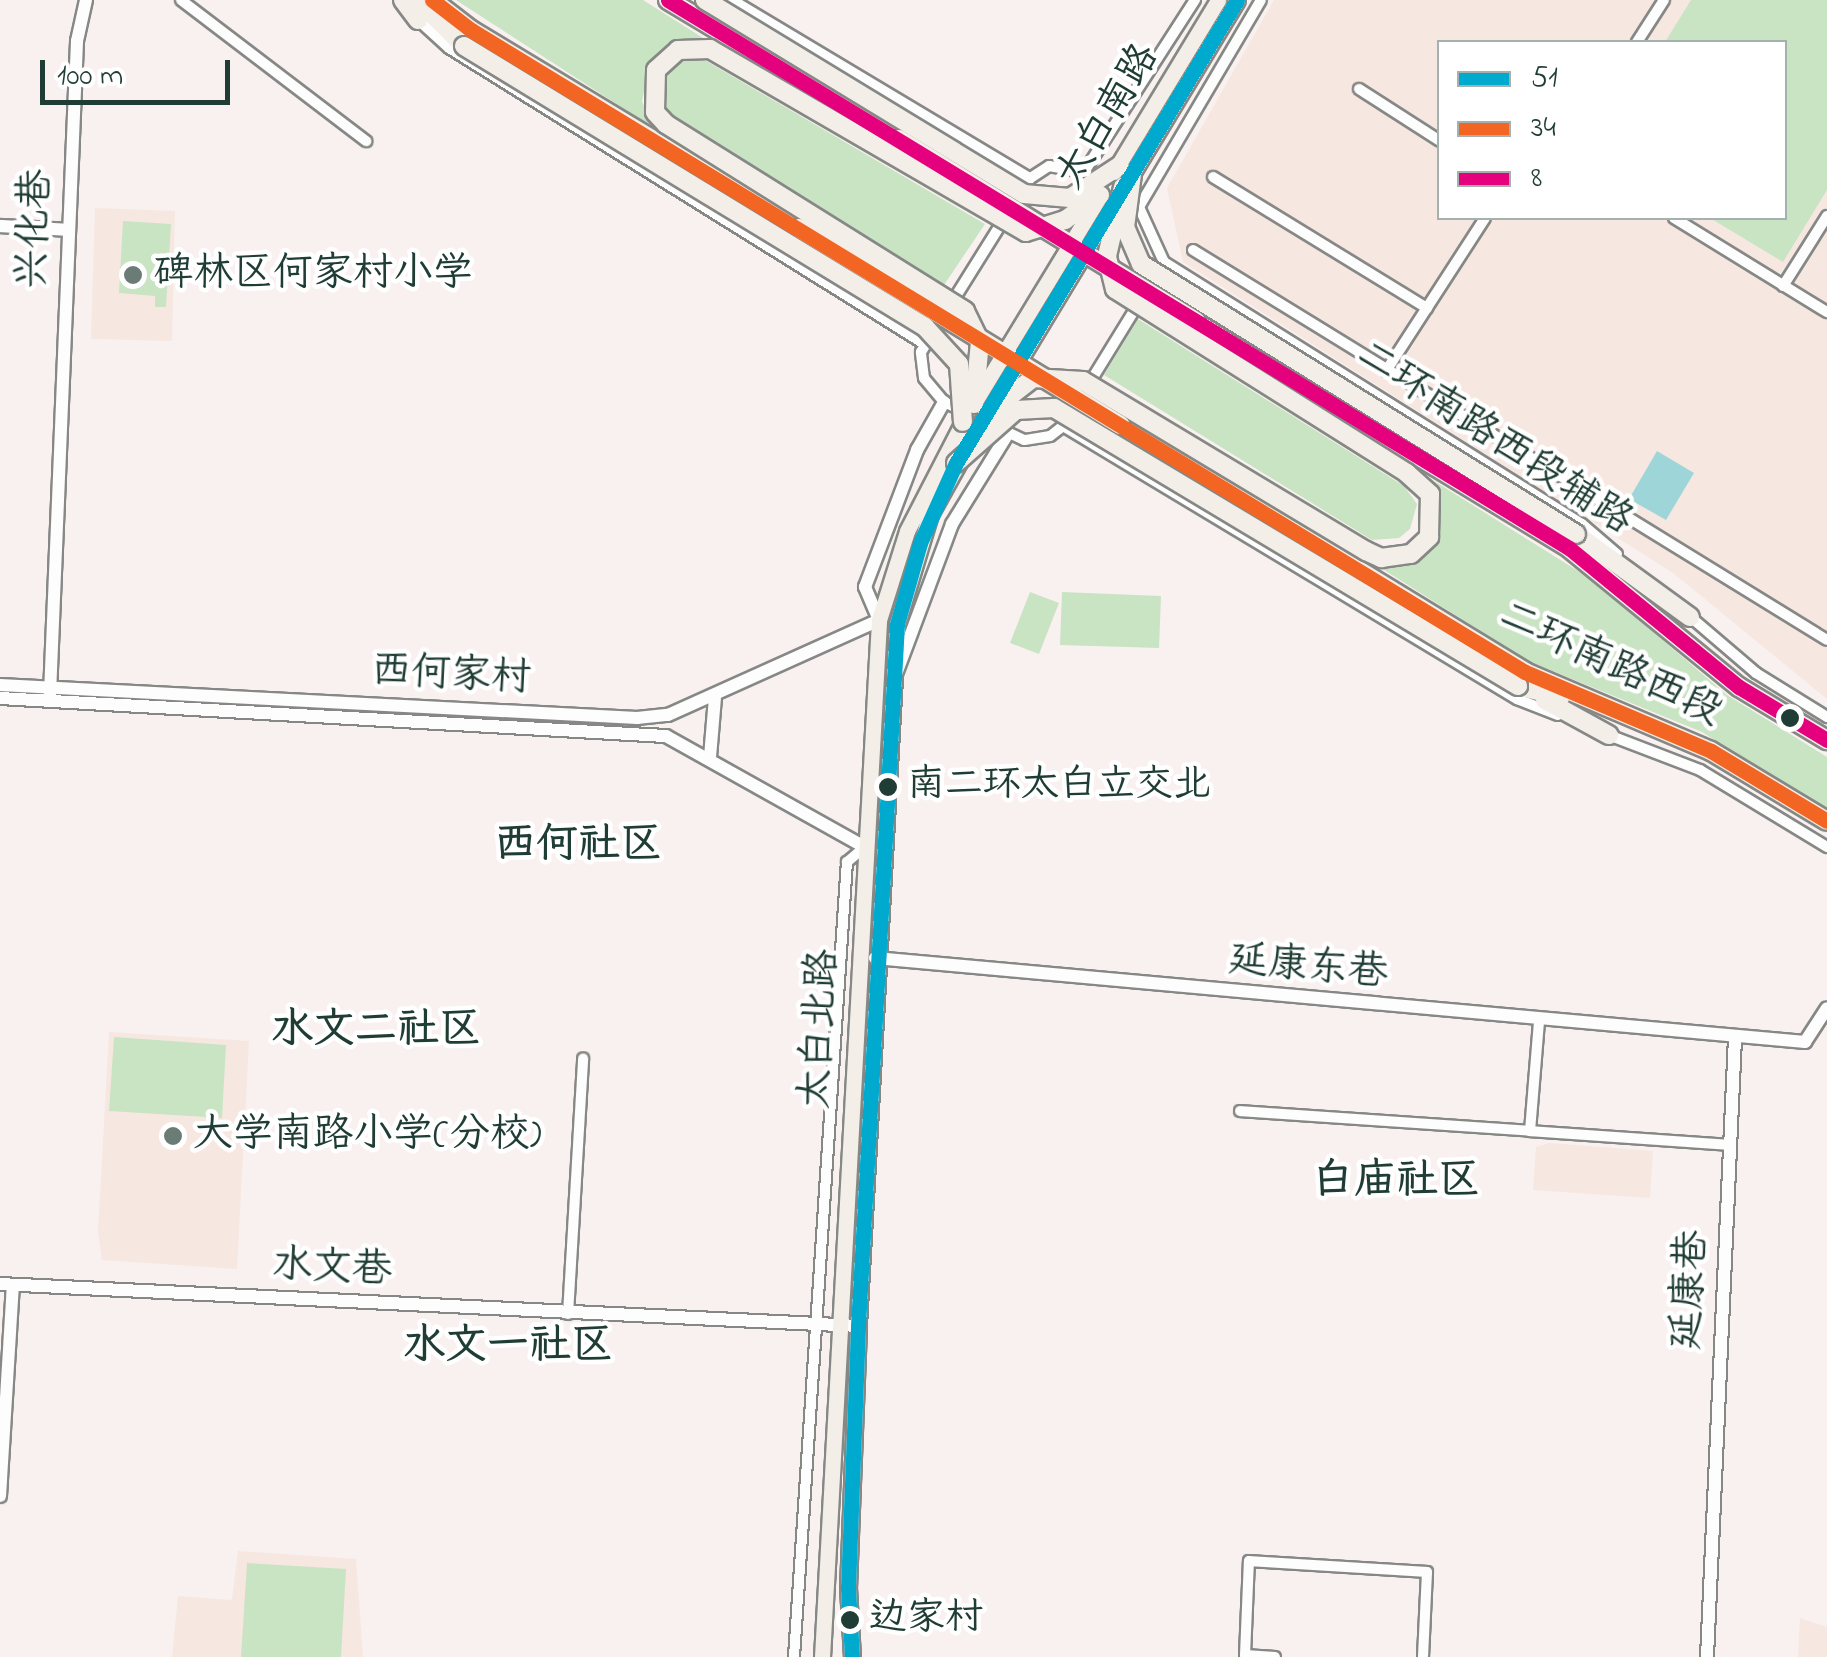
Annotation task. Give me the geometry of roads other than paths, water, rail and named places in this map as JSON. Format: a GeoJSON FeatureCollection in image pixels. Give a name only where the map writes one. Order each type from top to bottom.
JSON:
{"type":"FeatureCollection","features":[{"type":"Feature","properties":{"kind":"highway"},"geometry":{"type":"LineString","coordinates":[[403,0],[418,20]]}},
{"type":"Feature","properties":{"kind":"highway"},"geometry":{"type":"LineString","coordinates":[[418,0],[467,38],[925,327],[959,364],[976,417]]}},
{"type":"Feature","properties":{"kind":"highway"},"geometry":{"type":"LineString","coordinates":[[432,0],[467,38],[717,178],[766,186]]}},
{"type":"Feature","properties":{"kind":"highway"},"geometry":{"type":"LineString","coordinates":[[668,0],[1376,432],[1572,541]]}},
{"type":"Feature","properties":{"kind":"highway"},"geometry":{"type":"LineString","coordinates":[[705,0],[1024,194],[1070,198],[1125,176]]}},
{"type":"Feature","properties":{"kind":"highway"},"geometry":{"type":"LineString","coordinates":[[976,417],[980,342],[965,311],[687,138],[655,112],[656,70],[670,55],[694,47],[742,64],[1010,226],[1050,227],[1100,195]]}},
{"type":"Feature","properties":{"kind":"highway"},"geometry":{"type":"LineString","coordinates":[[742,64],[782,68]]}},
{"type":"Feature","properties":{"kind":"highway"},"geometry":{"type":"LineString","coordinates":[[782,68],[795,98]]}},
{"type":"Feature","properties":{"kind":"highway"},"geometry":{"type":"LineString","coordinates":[[687,138],[717,178]]}},
{"type":"Feature","properties":{"kind":"highway"},"geometry":{"type":"LineString","coordinates":[[976,417],[1033,378],[1083,381],[1382,558],[1411,554],[1429,537],[1430,494],[1391,463],[1115,289],[1106,256],[1125,176]]}},
{"type":"Feature","properties":{"kind":"highway"},"geometry":{"type":"LineString","coordinates":[[1125,176],[1126,228],[1140,264],[1690,617]]}},
{"type":"Feature","properties":{"kind":"highway","name":"二环南路西段"},"geometry":{"type":"LineString","coordinates":[[717,178],[1313,539],[1521,679],[1711,750],[1827,821]]}},
{"type":"Feature","properties":{"kind":"highway"},"geometry":{"type":"LineString","coordinates":[[956,463],[1016,410],[1054,408],[1521,679],[1609,735]]}},
{"type":"Feature","properties":{"kind":"highway"},"geometry":{"type":"LineString","coordinates":[[1340,431],[1376,432]]}},
{"type":"Feature","properties":{"kind":"highway"},"geometry":{"type":"LineString","coordinates":[[1376,432],[1391,463]]}},
{"type":"Feature","properties":{"kind":"highway"},"geometry":{"type":"LineString","coordinates":[[1282,501],[1313,539],[1351,543]]}},
{"type":"Feature","properties":{"kind":"highway","name":"二环南路西段"},"geometry":{"type":"LineString","coordinates":[[1572,541],[1739,687],[1827,740]]}},
{"type":"Feature","properties":{"kind":"main road","name":"太白南路"},"geometry":{"type":"LineString","coordinates":[[976,417],[1100,195],[1125,176],[1218,0]]}},
{"type":"Feature","properties":{"kind":"main road","name":"太白南路"},"geometry":{"type":"LineString","coordinates":[[976,417],[1237,0]]}},
{"type":"Feature","properties":{"kind":"main road","name":"太白北路"},"geometry":{"type":"LineString","coordinates":[[852,1657],[848,1588],[858,1326],[874,958],[892,685],[910,570],[976,417]]}},
{"type":"Feature","properties":{"kind":"main road","name":"太白北路"},"geometry":{"type":"LineString","coordinates":[[822,1657],[836,1325],[879,620],[907,532],[976,417]]}},
{"type":"Feature","properties":{"kind":"street","name":"兴化巷"},"geometry":{"type":"LineString","coordinates":[[50,694],[77,41],[86,0]]}},
{"type":"Feature","properties":{"kind":"street"},"geometry":{"type":"LineString","coordinates":[[181,0],[366,142]]}},
{"type":"Feature","properties":{"kind":"street"},"geometry":{"type":"LineString","coordinates":[[395,0],[448,48],[923,343]]}},
{"type":"Feature","properties":{"kind":"street"},"geometry":{"type":"LineString","coordinates":[[730,0],[1028,179]]}},
{"type":"Feature","properties":{"kind":"street"},"geometry":{"type":"LineString","coordinates":[[1084,172],[1195,0]]}},
{"type":"Feature","properties":{"kind":"street"},"geometry":{"type":"LineString","coordinates":[[1139,207],[1261,0]]}},
{"type":"Feature","properties":{"kind":"street"},"geometry":{"type":"LineString","coordinates":[[1638,40],[1664,0]]}},
{"type":"Feature","properties":{"kind":"street"},"geometry":{"type":"LineString","coordinates":[[1359,89],[1437,139]]}},
{"type":"Feature","properties":{"kind":"street"},"geometry":{"type":"LineString","coordinates":[[1050,166],[1084,172],[1139,207],[1164,262],[1063,426],[1050,436],[1006,436],[944,402],[924,378],[923,343],[1028,179],[1050,166]]}},
{"type":"Feature","properties":{"kind":"street"},"geometry":{"type":"LineString","coordinates":[[1213,177],[1427,308]]}},
{"type":"Feature","properties":{"kind":"street"},"geometry":{"type":"LineString","coordinates":[[1783,286],[1827,216]]}},
{"type":"Feature","properties":{"kind":"street"},"geometry":{"type":"LineString","coordinates":[[1386,371],[1484,220]]}},
{"type":"Feature","properties":{"kind":"street"},"geometry":{"type":"LineString","coordinates":[[1677,220],[1827,312]]}},
{"type":"Feature","properties":{"kind":"street"},"geometry":{"type":"LineString","coordinates":[[0,226],[69,230]]}},
{"type":"Feature","properties":{"kind":"street"},"geometry":{"type":"LineString","coordinates":[[1192,250],[1827,640]]}},
{"type":"Feature","properties":{"kind":"street","name":"二环南路西段辅路"},"geometry":{"type":"LineString","coordinates":[[1164,262],[1582,524],[1756,674],[1827,717]]}},
{"type":"Feature","properties":{"kind":"street"},"geometry":{"type":"LineString","coordinates":[[879,620],[865,587],[917,450],[944,402]]}},
{"type":"Feature","properties":{"kind":"street"},"geometry":{"type":"LineString","coordinates":[[1063,426],[1517,700],[1700,770],[1827,847]]}},
{"type":"Feature","properties":{"kind":"street"},"geometry":{"type":"LineString","coordinates":[[892,685],[952,524],[1006,436]]}},
{"type":"Feature","properties":{"kind":"street","name":"西何家村"},"geometry":{"type":"LineString","coordinates":[[0,698],[50,694],[637,718],[716,698],[879,620]]}},
{"type":"Feature","properties":{"kind":"street","name":"西何家村"},"geometry":{"type":"LineString","coordinates":[[0,685],[50,694],[666,736],[710,756],[865,847]]}},
{"type":"Feature","properties":{"kind":"street"},"geometry":{"type":"LineString","coordinates":[[710,756],[716,698]]}},
{"type":"Feature","properties":{"kind":"street"},"geometry":{"type":"LineString","coordinates":[[794,1657],[846,862],[865,847]]}},
{"type":"Feature","properties":{"kind":"street","name":"延康东巷"},"geometry":{"type":"LineString","coordinates":[[874,958],[1735,1037]]}},
{"type":"Feature","properties":{"kind":"street"},"geometry":{"type":"LineString","coordinates":[[1735,1037],[1804,1042],[1827,1008]]}},
{"type":"Feature","properties":{"kind":"street"},"geometry":{"type":"LineString","coordinates":[[1530,1131],[1539,1021]]}},
{"type":"Feature","properties":{"kind":"street","name":"延康巷"},"geometry":{"type":"LineString","coordinates":[[1707,1657],[1735,1037]]}},
{"type":"Feature","properties":{"kind":"street"},"geometry":{"type":"LineString","coordinates":[[568,1314],[583,1058]]}},
{"type":"Feature","properties":{"kind":"street"},"geometry":{"type":"LineString","coordinates":[[1240,1111],[1730,1145]]}},
{"type":"Feature","properties":{"kind":"street","name":"水文巷"},"geometry":{"type":"LineString","coordinates":[[0,1496],[6,1285],[858,1326]]}},
{"type":"Feature","properties":{"kind":"street"},"geometry":{"type":"LineString","coordinates":[[1275,1657],[1245,1655],[1248,1561],[1427,1572],[1423,1657]]}},
{"type":"Feature","properties":{"kind":"water"},"geometry":{"type":"Polygon","coordinates":[[[1657,451],[1694,473],[1666,520],[1629,499],[1657,451]]]}},
{"type":"Feature","properties":{"kind":"place","name":"碑林区何家村小学"},"geometry":{"type":"Point","coordinates":[133,275]}},
{"type":"Feature","properties":{"kind":"place","name":"南二环太白立交北"},"geometry":{"type":"Point","coordinates":[888,787]}},
{"type":"Feature","properties":{"kind":"place","name":"大学南路小学(分校)"},"geometry":{"type":"Point","coordinates":[173,1136]}},
{"type":"Feature","properties":{"kind":"place","name":"边家村"},"geometry":{"type":"Point","coordinates":[850,1620]}},
{"type":"Feature","properties":{"kind":"district","name":"西何社区"},"geometry":{"type":"Point","coordinates":[578,846]}},
{"type":"Feature","properties":{"kind":"district","name":"水文二社区"},"geometry":{"type":"Point","coordinates":[376,1031]}},
{"type":"Feature","properties":{"kind":"district","name":"白庙社区"},"geometry":{"type":"Point","coordinates":[1396,1182]}},
{"type":"Feature","properties":{"kind":"district","name":"水文一社区"},"geometry":{"type":"Point","coordinates":[508,1347]}}]}
